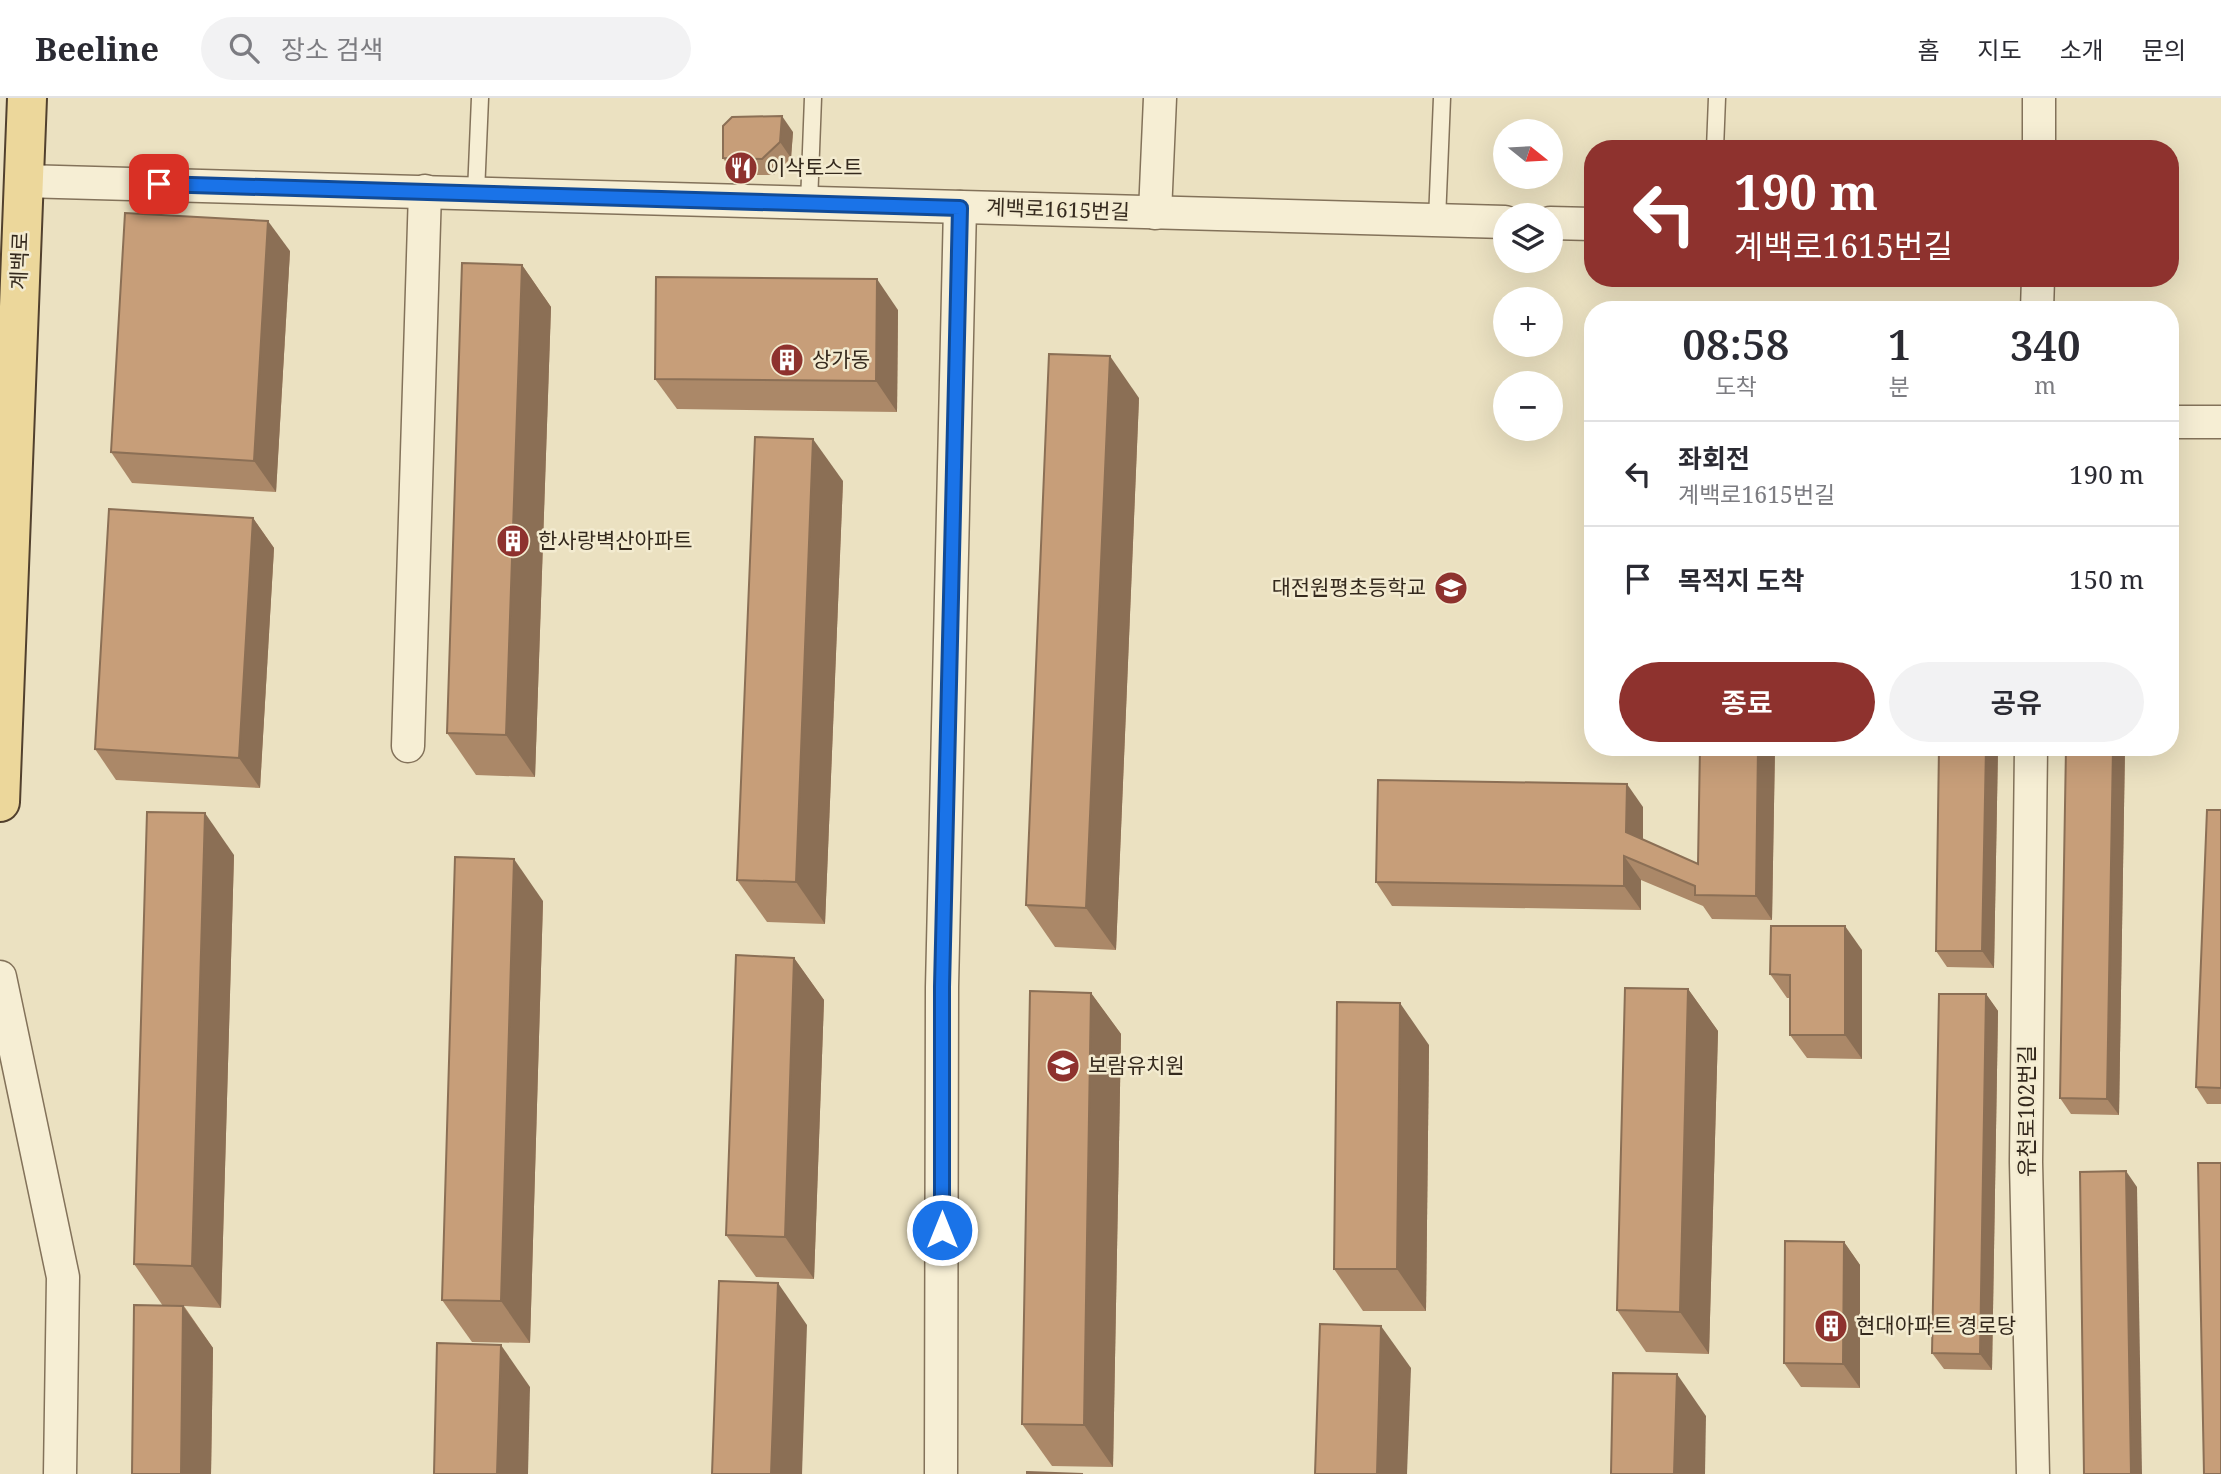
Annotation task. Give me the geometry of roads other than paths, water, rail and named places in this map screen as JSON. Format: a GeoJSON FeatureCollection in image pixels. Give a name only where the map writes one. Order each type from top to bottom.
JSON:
{"type":"FeatureCollection","features":[{"type":"Feature","properties":{"kind":"main road","name":"계백로"},"geometry":{"type":"LineString","coordinates":[[0,802],[10,282],[23,181],[27,98]]}},
{"type":"Feature","properties":{"kind":"street"},"geometry":{"type":"LineString","coordinates":[[1155,213],[1160,98]]}},
{"type":"Feature","properties":{"kind":"street"},"geometry":{"type":"LineString","coordinates":[[2039,98],[2039,140]]}},
{"type":"Feature","properties":{"kind":"street","name":"계백로1615번길"},"geometry":{"type":"LineString","coordinates":[[23,181],[1493,222]]}},
{"type":"Feature","properties":{"kind":"street"},"geometry":{"type":"LineString","coordinates":[[408,746],[425,191]]}},
{"type":"Feature","properties":{"kind":"street"},"geometry":{"type":"LineString","coordinates":[[941,1474],[942,987],[960,208]]}},
{"type":"Feature","properties":{"kind":"street"},"geometry":{"type":"LineString","coordinates":[[1563,223],[1584,224]]}},
{"type":"Feature","properties":{"kind":"street"},"geometry":{"type":"LineString","coordinates":[[2179,422],[2221,422]]}},
{"type":"Feature","properties":{"kind":"street","name":"유천로102번길"},"geometry":{"type":"LineString","coordinates":[[2031,756],[2026,1162],[2034,1474]]}},
{"type":"Feature","properties":{"kind":"street"},"geometry":{"type":"LineString","coordinates":[[0,977],[63,1277],[60,1474]]}},
{"type":"Feature","properties":{"kind":"lane"},"geometry":{"type":"LineString","coordinates":[[476,193],[480,98]]}},
{"type":"Feature","properties":{"kind":"lane"},"geometry":{"type":"LineString","coordinates":[[810,203],[813,98]]}},
{"type":"Feature","properties":{"kind":"lane"},"geometry":{"type":"LineString","coordinates":[[1437,220],[1443,98]]}},
{"type":"Feature","properties":{"kind":"lane"},"geometry":{"type":"LineString","coordinates":[[1715,140],[1717,98]]}},
{"type":"Feature","properties":{"kind":"place","name":"이삭토스트"},"geometry":{"type":"Point","coordinates":[741,168]}},
{"type":"Feature","properties":{"kind":"place","name":"상가동"},"geometry":{"type":"Point","coordinates":[787,360]}},
{"type":"Feature","properties":{"kind":"place","name":"한사랑벽산아파트"},"geometry":{"type":"Point","coordinates":[513,541]}},
{"type":"Feature","properties":{"kind":"place","name":"대전원평초등학교"},"geometry":{"type":"Point","coordinates":[1451,588]}},
{"type":"Feature","properties":{"kind":"place","name":"보람유치원"},"geometry":{"type":"Point","coordinates":[1063,1066]}},
{"type":"Feature","properties":{"kind":"place","name":"현대아파트 경로당"},"geometry":{"type":"Point","coordinates":[1831,1326]}}]}
